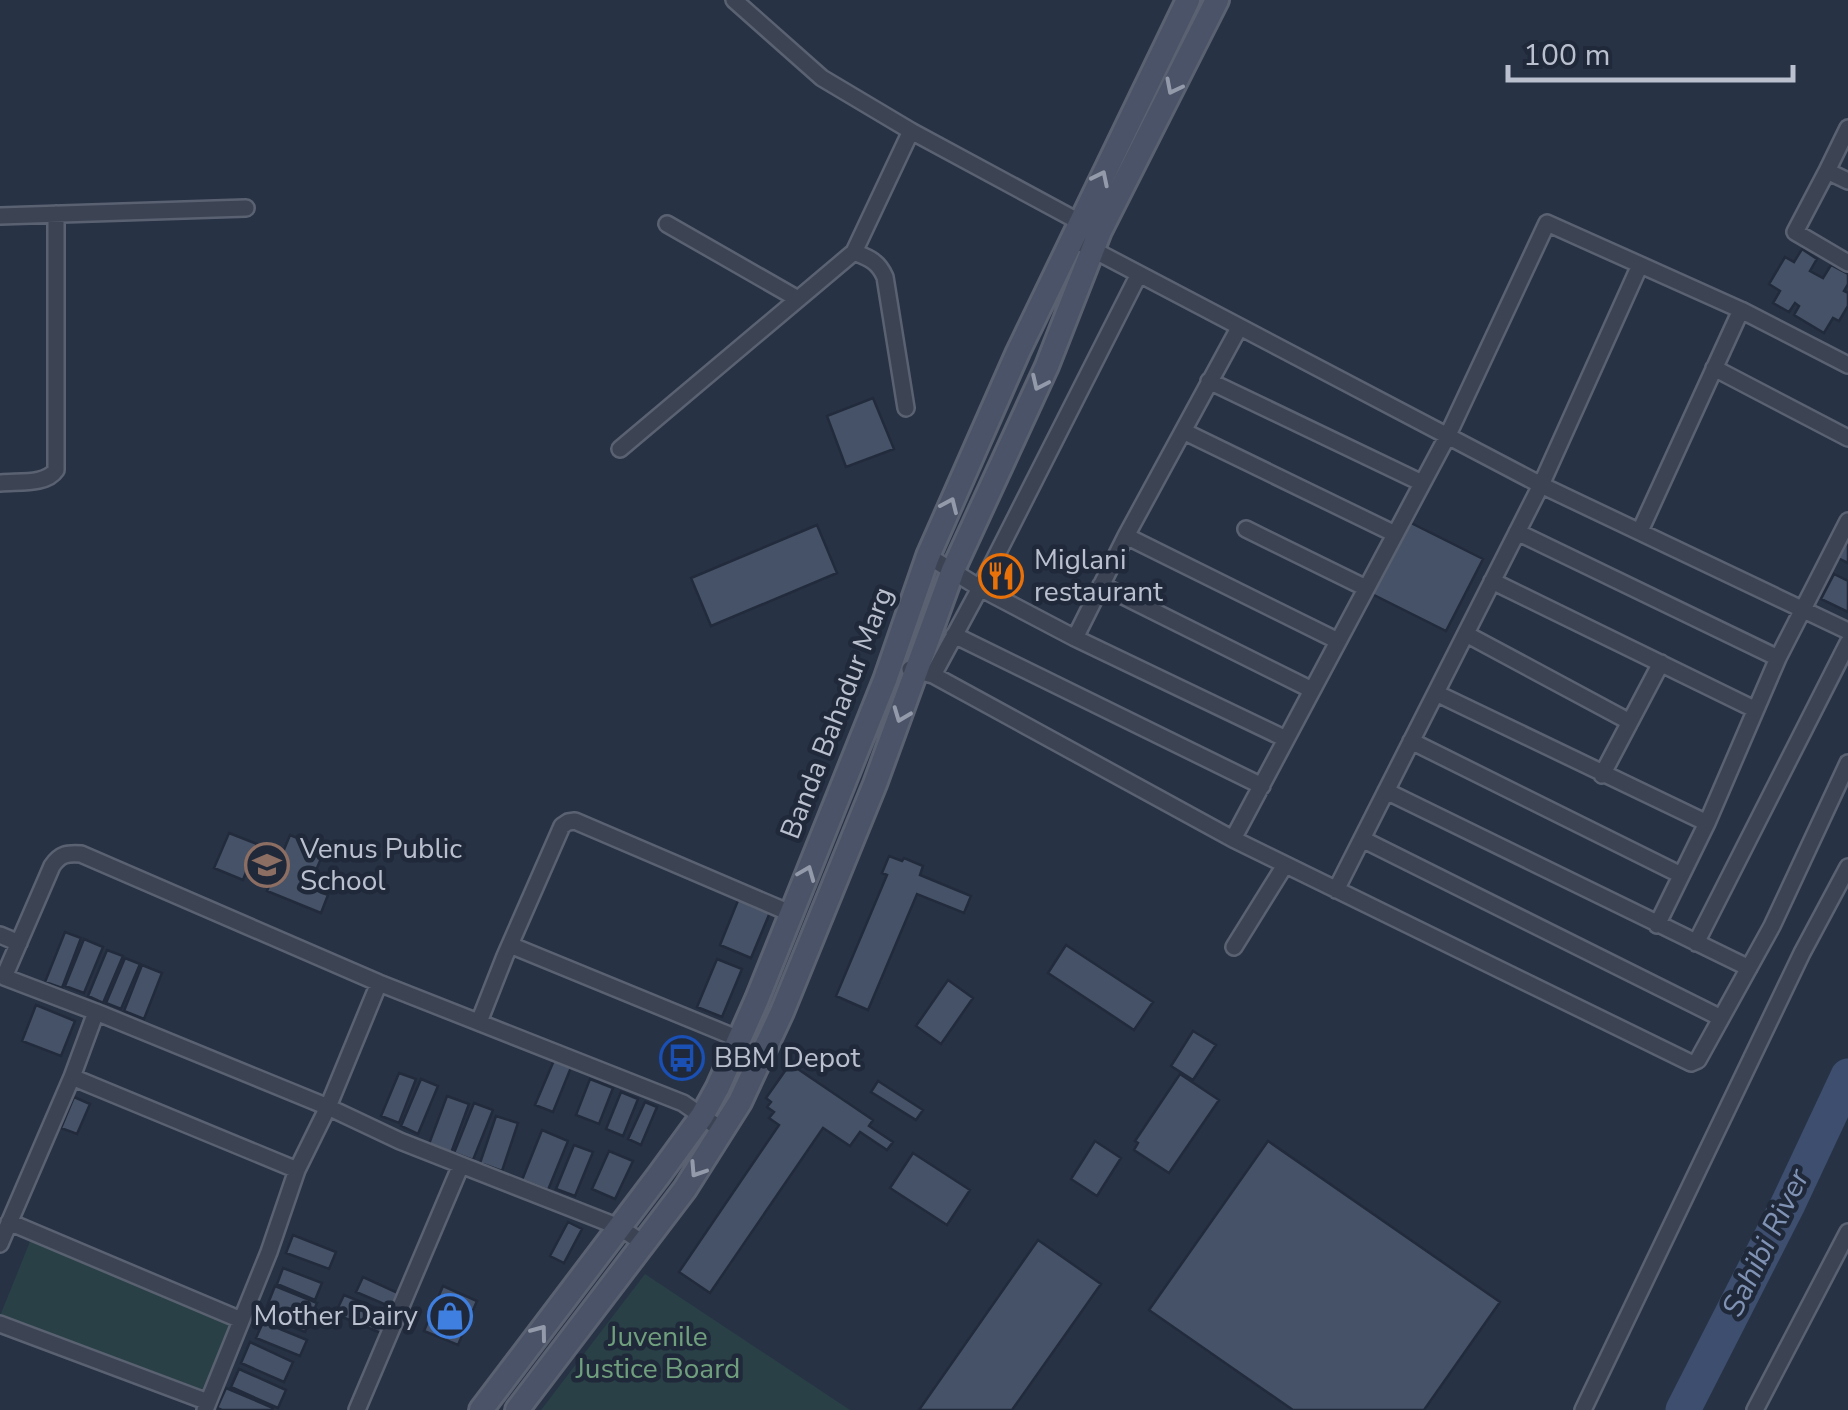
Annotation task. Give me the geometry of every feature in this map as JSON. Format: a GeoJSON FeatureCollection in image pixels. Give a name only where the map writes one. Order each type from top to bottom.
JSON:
{"type":"FeatureCollection","features":[{"type":"Feature","properties":{"kind":"street"},"geometry":{"type":"LineString","coordinates":[[734,0],[822,78],[1086,236],[1139,274],[1541,485],[1848,632]]}},
{"type":"Feature","properties":{"kind":"street","name":"Banda Bahadur Marg"},"geometry":{"type":"LineString","coordinates":[[517,1410],[685,1188],[740,1102],[925,673],[953,570],[1046,366],[1086,236],[1188,0]]}},
{"type":"Feature","properties":{"kind":"street","name":"Banda Bahadur Marg"},"geometry":{"type":"LineString","coordinates":[[481,1410],[702,1116],[718,1087],[892,662],[928,556],[1018,352],[1217,0]]}},
{"type":"Feature","properties":{"kind":"street"},"geometry":{"type":"LineString","coordinates":[[1848,128],[1796,232],[1848,263]]}},
{"type":"Feature","properties":{"kind":"street"},"geometry":{"type":"LineString","coordinates":[[620,449],[854,252],[911,131]]}},
{"type":"Feature","properties":{"kind":"street"},"geometry":{"type":"LineString","coordinates":[[1827,171],[1848,181]]}},
{"type":"Feature","properties":{"kind":"street"},"geometry":{"type":"LineString","coordinates":[[0,216],[246,208]]}},
{"type":"Feature","properties":{"kind":"street"},"geometry":{"type":"LineString","coordinates":[[0,482],[44,479],[56,470],[56,214]]}},
{"type":"Feature","properties":{"kind":"street"},"geometry":{"type":"LineString","coordinates":[[1233,839],[1447,436],[1547,222],[1741,310],[1848,365]]}},
{"type":"Feature","properties":{"kind":"street"},"geometry":{"type":"LineString","coordinates":[[666,224],[798,299]]}},
{"type":"Feature","properties":{"kind":"street"},"geometry":{"type":"LineString","coordinates":[[854,252],[874,259],[885,277],[906,408]]}},
{"type":"Feature","properties":{"kind":"street"},"geometry":{"type":"LineString","coordinates":[[1336,890],[1541,485],[1640,265]]}},
{"type":"Feature","properties":{"kind":"street"},"geometry":{"type":"LineString","coordinates":[[925,673],[954,635],[980,588],[1139,274]]}},
{"type":"Feature","properties":{"kind":"street"},"geometry":{"type":"LineString","coordinates":[[1640,532],[1741,310]]}},
{"type":"Feature","properties":{"kind":"street"},"geometry":{"type":"LineString","coordinates":[[1075,638],[1239,328]]}},
{"type":"Feature","properties":{"kind":"street"},"geometry":{"type":"LineString","coordinates":[[1714,368],[1848,438]]}},
{"type":"Feature","properties":{"kind":"street"},"geometry":{"type":"LineString","coordinates":[[1210,381],[1422,483]]}},
{"type":"Feature","properties":{"kind":"street"},"geometry":{"type":"LineString","coordinates":[[1184,430],[1394,534]]}},
{"type":"Feature","properties":{"kind":"street"},"geometry":{"type":"LineString","coordinates":[[1657,925],[1707,823],[1778,658],[1848,522]]}},
{"type":"Feature","properties":{"kind":"street"},"geometry":{"type":"LineString","coordinates":[[1246,529],[1366,588]]}},
{"type":"Feature","properties":{"kind":"street"},"geometry":{"type":"LineString","coordinates":[[1517,532],[1778,658]]}},
{"type":"Feature","properties":{"kind":"street"},"geometry":{"type":"LineString","coordinates":[[1126,536],[1338,641]]}},
{"type":"Feature","properties":{"kind":"street"},"geometry":{"type":"LineString","coordinates":[[928,556],[1075,638],[1286,738]]}},
{"type":"Feature","properties":{"kind":"street"},"geometry":{"type":"LineString","coordinates":[[1492,581],[1754,709]]}},
{"type":"Feature","properties":{"kind":"street"},"geometry":{"type":"LineString","coordinates":[[1101,584],[1312,690]]}},
{"type":"Feature","properties":{"kind":"street"},"geometry":{"type":"LineString","coordinates":[[1466,634],[1630,722]]}},
{"type":"Feature","properties":{"kind":"street"},"geometry":{"type":"LineString","coordinates":[[954,635],[1262,786]]}},
{"type":"Feature","properties":{"kind":"street"},"geometry":{"type":"LineString","coordinates":[[1696,943],[1848,643]]}},
{"type":"Feature","properties":{"kind":"street"},"geometry":{"type":"LineString","coordinates":[[892,662],[925,673],[1285,865],[1686,1062],[1695,1063],[1772,926],[1848,763]]}},
{"type":"Feature","properties":{"kind":"street"},"geometry":{"type":"LineString","coordinates":[[1602,775],[1661,663]]}},
{"type":"Feature","properties":{"kind":"street"},"geometry":{"type":"LineString","coordinates":[[1436,693],[1707,823]]}},
{"type":"Feature","properties":{"kind":"street"},"geometry":{"type":"LineString","coordinates":[[1411,742],[1680,875]]}},
{"type":"Feature","properties":{"kind":"street"},"geometry":{"type":"LineString","coordinates":[[1386,792],[1749,968]]}},
{"type":"Feature","properties":{"kind":"street"},"geometry":{"type":"LineString","coordinates":[[479,1022],[562,826],[568,822],[575,821],[790,913]]}},
{"type":"Feature","properties":{"kind":"street"},"geometry":{"type":"LineString","coordinates":[[1362,839],[1721,1018]]}},
{"type":"Feature","properties":{"kind":"street"},"geometry":{"type":"LineString","coordinates":[[644,1243],[620,1227],[400,1141],[328,1107],[96,1012],[2,983],[58,856],[81,854],[379,983],[683,1103],[722,1130]]}},
{"type":"Feature","properties":{"kind":"street"},"geometry":{"type":"LineString","coordinates":[[1234,947],[1285,865]]}},
{"type":"Feature","properties":{"kind":"street"},"geometry":{"type":"LineString","coordinates":[[1583,1410],[1802,953],[1848,867]]}},
{"type":"Feature","properties":{"kind":"street"},"geometry":{"type":"LineString","coordinates":[[0,935],[19,943]]}},
{"type":"Feature","properties":{"kind":"street"},"geometry":{"type":"LineString","coordinates":[[510,945],[739,1039]]}},
{"type":"Feature","properties":{"kind":"street"},"geometry":{"type":"LineString","coordinates":[[0,1324],[206,1406],[269,1252],[297,1170],[328,1107],[379,983]]}},
{"type":"Feature","properties":{"kind":"street"},"geometry":{"type":"LineString","coordinates":[[757,998],[782,1012]]}},
{"type":"Feature","properties":{"kind":"street"},"geometry":{"type":"LineString","coordinates":[[0,1244],[96,1012]]}},
{"type":"Feature","properties":{"kind":"street"},"geometry":{"type":"LineString","coordinates":[[72,1077],[297,1170]]}},
{"type":"Feature","properties":{"kind":"street"},"geometry":{"type":"LineString","coordinates":[[357,1410],[461,1166]]}},
{"type":"Feature","properties":{"kind":"street"},"geometry":{"type":"LineString","coordinates":[[9,1222],[242,1320]]}},
{"type":"Feature","properties":{"kind":"street"},"geometry":{"type":"LineString","coordinates":[[1755,1410],[1848,1232]]}},
{"type":"Feature","properties":{"kind":"green space"},"geometry":{"type":"Polygon","coordinates":[[[35,1229],[241,1320],[212,1393],[0,1316],[35,1229]]]}},
{"type":"Feature","properties":{"kind":"green space","name":"Juvenile Justice Board"},"geometry":{"type":"Polygon","coordinates":[[[645,1274],[850,1410],[541,1410],[645,1274]]]}},
{"type":"Feature","properties":{"kind":"building"},"geometry":{"type":"Polygon","coordinates":[[[1802,249],[1817,259],[1810,271],[1823,278],[1831,265],[1848,274],[1844,291],[1848,293],[1848,306],[1839,321],[1833,318],[1824,333],[1794,315],[1799,306],[1795,303],[1789,312],[1773,303],[1780,291],[1769,284],[1785,257],[1794,262],[1802,249]]]}},
{"type":"Feature","properties":{"kind":"building"},"geometry":{"type":"Polygon","coordinates":[[[873,398],[894,449],[846,467],[827,416],[873,398]]]}},
{"type":"Feature","properties":{"kind":"building"},"geometry":{"type":"Polygon","coordinates":[[[1409,522],[1483,559],[1446,631],[1372,594],[1409,522]]]}},
{"type":"Feature","properties":{"kind":"building"},"geometry":{"type":"Polygon","coordinates":[[[817,525],[837,573],[711,626],[691,578],[817,525]]]}},
{"type":"Feature","properties":{"kind":"building"},"geometry":{"type":"Polygon","coordinates":[[[1848,538],[1848,563],[1838,558],[1848,538]]]}},
{"type":"Feature","properties":{"kind":"building"},"geometry":{"type":"Polygon","coordinates":[[[1834,574],[1848,581],[1848,612],[1821,599],[1834,574]]]}},
{"type":"Feature","properties":{"kind":"building"},"geometry":{"type":"Polygon","coordinates":[[[229,833],[257,844],[243,880],[214,868],[229,833]]]}},
{"type":"Feature","properties":{"kind":"building"},"geometry":{"type":"Polygon","coordinates":[[[290,835],[325,849],[309,887],[328,895],[321,913],[267,891],[290,835]]]}},
{"type":"Feature","properties":{"kind":"building"},"geometry":{"type":"Polygon","coordinates":[[[889,856],[923,866],[920,875],[971,896],[964,913],[917,894],[868,1010],[836,996],[887,875],[882,873],[889,856]]]}},
{"type":"Feature","properties":{"kind":"building"},"geometry":{"type":"Polygon","coordinates":[[[739,898],[771,910],[751,958],[720,945],[739,898]]]}},
{"type":"Feature","properties":{"kind":"building"},"geometry":{"type":"Polygon","coordinates":[[[65,932],[81,938],[62,988],[45,982],[65,932]]]}},
{"type":"Feature","properties":{"kind":"building"},"geometry":{"type":"Polygon","coordinates":[[[84,939],[103,947],[84,993],[65,986],[84,939]]]}},
{"type":"Feature","properties":{"kind":"building"},"geometry":{"type":"Polygon","coordinates":[[[1066,945],[1153,1002],[1134,1030],[1048,973],[1066,945]]]}},
{"type":"Feature","properties":{"kind":"building"},"geometry":{"type":"Polygon","coordinates":[[[107,950],[123,956],[103,1003],[88,996],[107,950]]]}},
{"type":"Feature","properties":{"kind":"building"},"geometry":{"type":"Polygon","coordinates":[[[125,958],[140,964],[121,1009],[106,1003],[125,958]]]}},
{"type":"Feature","properties":{"kind":"building"},"geometry":{"type":"Polygon","coordinates":[[[717,959],[742,969],[722,1017],[697,1007],[717,959]]]}},
{"type":"Feature","properties":{"kind":"building"},"geometry":{"type":"Polygon","coordinates":[[[142,965],[162,973],[144,1019],[124,1011],[142,965]]]}},
{"type":"Feature","properties":{"kind":"building"},"geometry":{"type":"Polygon","coordinates":[[[948,980],[973,998],[941,1044],[916,1026],[948,980]]]}},
{"type":"Feature","properties":{"kind":"building"},"geometry":{"type":"Polygon","coordinates":[[[36,1005],[75,1021],[61,1056],[22,1041],[36,1005]]]}},
{"type":"Feature","properties":{"kind":"building"},"geometry":{"type":"Polygon","coordinates":[[[1193,1031],[1216,1045],[1193,1080],[1171,1066],[1193,1031]]]}},
{"type":"Feature","properties":{"kind":"building"},"geometry":{"type":"Polygon","coordinates":[[[555,1058],[572,1065],[553,1112],[535,1105],[555,1058]]]}},
{"type":"Feature","properties":{"kind":"building"},"geometry":{"type":"Polygon","coordinates":[[[792,1061],[873,1120],[869,1126],[893,1142],[887,1150],[860,1132],[850,1146],[823,1128],[710,1293],[679,1272],[779,1125],[769,1118],[774,1112],[767,1107],[771,1102],[766,1098],[792,1061]]]}},
{"type":"Feature","properties":{"kind":"building"},"geometry":{"type":"Polygon","coordinates":[[[399,1073],[416,1079],[399,1123],[381,1116],[399,1073]]]}},
{"type":"Feature","properties":{"kind":"building"},"geometry":{"type":"Polygon","coordinates":[[[1180,1074],[1219,1100],[1169,1173],[1134,1150],[1138,1143],[1135,1141],[1180,1074]]]}},
{"type":"Feature","properties":{"kind":"building"},"geometry":{"type":"Polygon","coordinates":[[[421,1079],[438,1086],[418,1134],[401,1126],[421,1079]]]}},
{"type":"Feature","properties":{"kind":"building"},"geometry":{"type":"Polygon","coordinates":[[[590,1079],[613,1088],[599,1124],[576,1115],[590,1079]]]}},
{"type":"Feature","properties":{"kind":"building"},"geometry":{"type":"Polygon","coordinates":[[[878,1081],[923,1110],[916,1120],[871,1092],[878,1081]]]}},
{"type":"Feature","properties":{"kind":"building"},"geometry":{"type":"Polygon","coordinates":[[[621,1092],[638,1099],[623,1136],[606,1129],[621,1092]]]}},
{"type":"Feature","properties":{"kind":"building"},"geometry":{"type":"Polygon","coordinates":[[[447,1096],[469,1104],[451,1153],[429,1144],[447,1096]]]}},
{"type":"Feature","properties":{"kind":"building"},"geometry":{"type":"Polygon","coordinates":[[[74,1097],[90,1104],[77,1134],[61,1128],[74,1097]]]}},
{"type":"Feature","properties":{"kind":"building"},"geometry":{"type":"Polygon","coordinates":[[[645,1102],[657,1107],[641,1145],[628,1139],[645,1102]]]}},
{"type":"Feature","properties":{"kind":"building"},"geometry":{"type":"Polygon","coordinates":[[[474,1103],[493,1110],[473,1160],[454,1153],[474,1103]]]}},
{"type":"Feature","properties":{"kind":"building"},"geometry":{"type":"Polygon","coordinates":[[[496,1116],[518,1123],[502,1171],[480,1163],[496,1116]]]}},
{"type":"Feature","properties":{"kind":"building"},"geometry":{"type":"Polygon","coordinates":[[[542,1130],[568,1141],[548,1190],[522,1180],[542,1130]]]}},
{"type":"Feature","properties":{"kind":"building"},"geometry":{"type":"Polygon","coordinates":[[[1095,1141],[1121,1158],[1097,1196],[1071,1179],[1095,1141]]]}},
{"type":"Feature","properties":{"kind":"building"},"geometry":{"type":"Polygon","coordinates":[[[1268,1141],[1500,1302],[1424,1410],[1293,1410],[1149,1310],[1268,1141]]]}},
{"type":"Feature","properties":{"kind":"building"},"geometry":{"type":"Polygon","coordinates":[[[574,1145],[593,1152],[575,1196],[556,1189],[574,1145]]]}},
{"type":"Feature","properties":{"kind":"building"},"geometry":{"type":"Polygon","coordinates":[[[609,1151],[633,1161],[615,1199],[592,1189],[609,1151]]]}},
{"type":"Feature","properties":{"kind":"building"},"geometry":{"type":"Polygon","coordinates":[[[913,1153],[970,1190],[947,1225],[890,1188],[913,1153]]]}},
{"type":"Feature","properties":{"kind":"building"},"geometry":{"type":"Polygon","coordinates":[[[568,1222],[582,1229],[564,1263],[550,1256],[568,1222]]]}},
{"type":"Feature","properties":{"kind":"building"},"geometry":{"type":"Polygon","coordinates":[[[293,1235],[336,1252],[329,1269],[286,1253],[293,1235]]]}},
{"type":"Feature","properties":{"kind":"building"},"geometry":{"type":"Polygon","coordinates":[[[1038,1240],[1101,1284],[1012,1410],[919,1410],[1038,1240]]]}},
{"type":"Feature","properties":{"kind":"building"},"geometry":{"type":"Polygon","coordinates":[[[283,1268],[322,1283],[315,1300],[277,1284],[283,1268]]]}},
{"type":"Feature","properties":{"kind":"building"},"geometry":{"type":"Polygon","coordinates":[[[363,1277],[398,1293],[391,1307],[356,1292],[363,1277]]]}},
{"type":"Feature","properties":{"kind":"building"},"geometry":{"type":"Polygon","coordinates":[[[275,1286],[317,1303],[305,1332],[263,1316],[275,1286]]]}},
{"type":"Feature","properties":{"kind":"building","name":"Mother Dairy"},"geometry":{"type":"Polygon","coordinates":[[[443,1286],[477,1301],[458,1345],[424,1331],[443,1286]]]}},
{"type":"Feature","properties":{"kind":"building"},"geometry":{"type":"Polygon","coordinates":[[[344,1295],[389,1313],[381,1333],[335,1314],[344,1295]]]}},
{"type":"Feature","properties":{"kind":"building"},"geometry":{"type":"Polygon","coordinates":[[[263,1322],[307,1340],[300,1356],[256,1338],[263,1322]]]}},
{"type":"Feature","properties":{"kind":"building"},"geometry":{"type":"Polygon","coordinates":[[[250,1342],[293,1362],[284,1382],[241,1363],[250,1342]]]}},
{"type":"Feature","properties":{"kind":"building"},"geometry":{"type":"Polygon","coordinates":[[[239,1369],[286,1390],[278,1408],[231,1387],[239,1369]]]}},
{"type":"Feature","properties":{"kind":"building"},"geometry":{"type":"Polygon","coordinates":[[[226,1388],[273,1408],[217,1408],[226,1388]]]}},
{"type":"Feature","properties":{"kind":"waterway","name":"Sahibi River"},"geometry":{"type":"LineString","coordinates":[[1683,1410],[1848,1076]]}},
{"type":"Feature","properties":{"kind":"place","name":"Miglani restaurant"},"geometry":{"type":"Point","coordinates":[1001,576]}},
{"type":"Feature","properties":{"kind":"place","name":"Venus Public School"},"geometry":{"type":"Point","coordinates":[267,865]}},
{"type":"Feature","properties":{"kind":"place","name":"BBM Depot"},"geometry":{"type":"Point","coordinates":[682,1058]}},
{"type":"Feature","properties":{"kind":"place","name":"Mother Dairy"},"geometry":{"type":"Point","coordinates":[450,1316]}}]}
